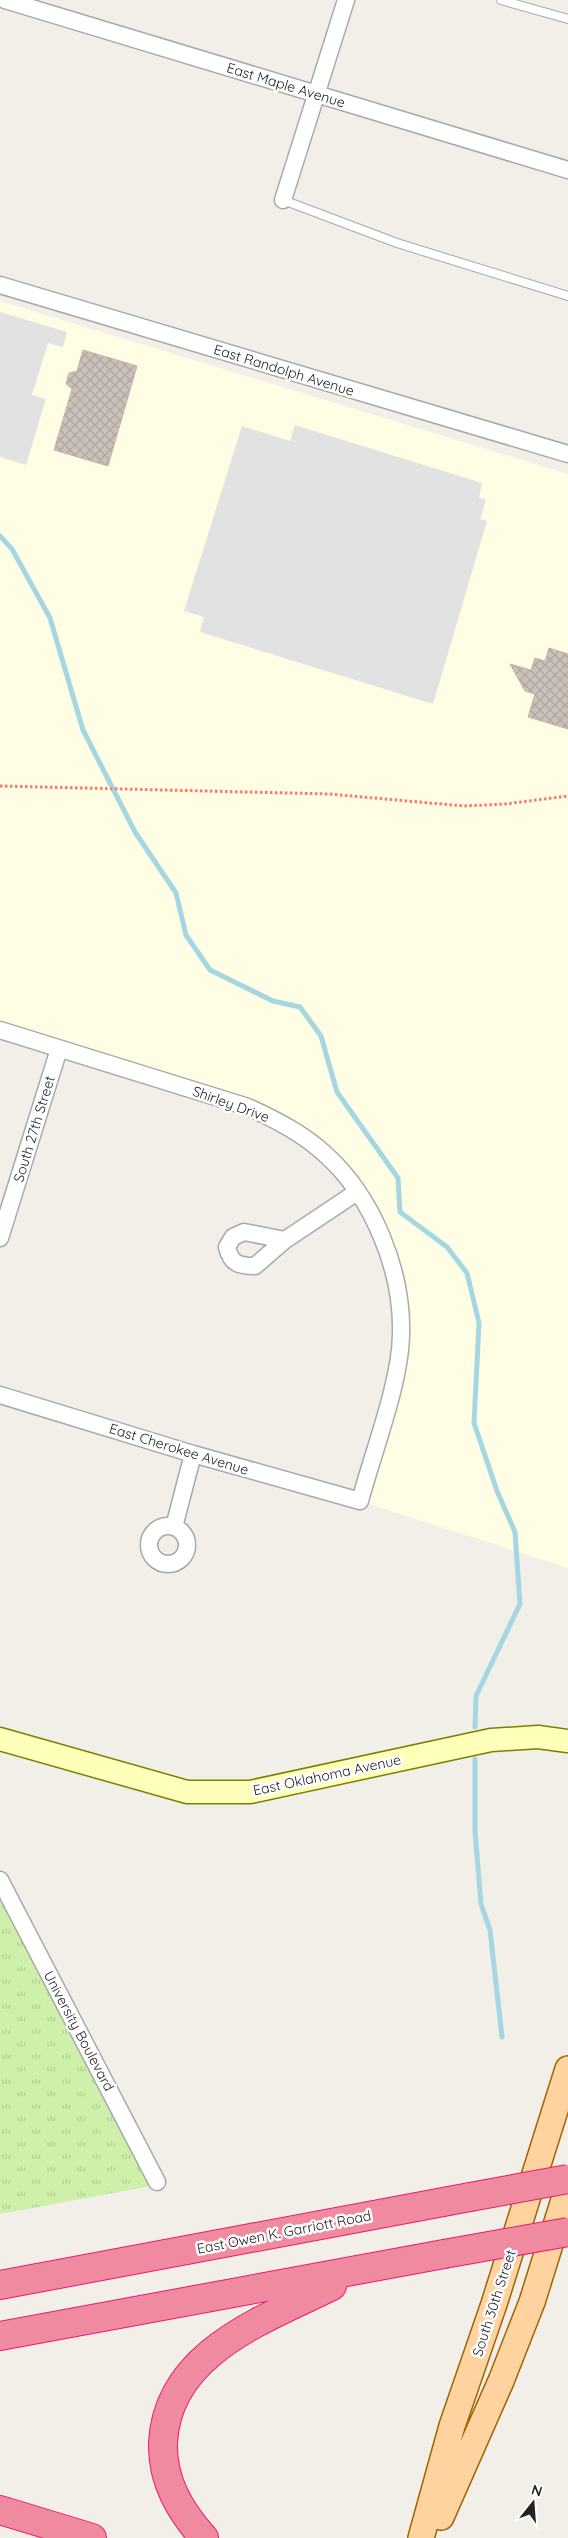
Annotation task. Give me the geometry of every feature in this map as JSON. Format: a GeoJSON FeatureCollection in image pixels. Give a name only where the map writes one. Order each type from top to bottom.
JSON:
{"type":"FeatureCollection","features":[{"type":"Feature","properties":{"kind":"highway","name":"East Owen K. Garriott Road"},"geometry":{"type":"LineString","coordinates":[[0,2286],[568,2179]]}},
{"type":"Feature","properties":{"kind":"highway"},"geometry":{"type":"LineString","coordinates":[[0,2336],[568,2232]]}},
{"type":"Feature","properties":{"kind":"highway"},"geometry":{"type":"LineString","coordinates":[[204,2538],[180,2507],[165,2472],[164,2433],[175,2394],[197,2364],[234,2336],[364,2270]]}},
{"type":"Feature","properties":{"kind":"highway"},"geometry":{"type":"LineString","coordinates":[[0,2510],[92,2538]]}},
{"type":"Feature","properties":{"kind":"main road","name":"South 30th Street"},"geometry":{"type":"LineString","coordinates":[[422,2538],[452,2426],[494,2304],[568,2070]]}},
{"type":"Feature","properties":{"kind":"main road"},"geometry":{"type":"LineString","coordinates":[[432,2538],[501,2381],[532,2302],[568,2187]]}},
{"type":"Feature","properties":{"kind":"street","name":"East Maple Avenue"},"geometry":{"type":"LineString","coordinates":[[5,0],[568,170]]}},
{"type":"Feature","properties":{"kind":"street"},"geometry":{"type":"LineString","coordinates":[[283,200],[346,0]]}},
{"type":"Feature","properties":{"kind":"street","name":"East Randolph Avenue"},"geometry":{"type":"LineString","coordinates":[[0,285],[568,454]]}},
{"type":"Feature","properties":{"kind":"street","name":"Shirley Drive"},"geometry":{"type":"LineString","coordinates":[[0,1030],[248,1107],[287,1125],[326,1155],[357,1192],[386,1242],[396,1284],[401,1335],[396,1376],[360,1501]]}},
{"type":"Feature","properties":{"kind":"street","name":"South 27th Street"},"geometry":{"type":"LineString","coordinates":[[0,1238],[59,1049]]}},
{"type":"Feature","properties":{"kind":"street"},"geometry":{"type":"LineString","coordinates":[[285,1240],[357,1192]]}},
{"type":"Feature","properties":{"kind":"street","name":"East Cherokee Avenue"},"geometry":{"type":"LineString","coordinates":[[0,1394],[193,1454],[360,1501]]}},
{"type":"Feature","properties":{"kind":"street"},"geometry":{"type":"LineString","coordinates":[[174,1527],[193,1454]]}},
{"type":"Feature","properties":{"kind":"street","name":"East Oklahoma Avenue"},"geometry":{"type":"LineString","coordinates":[[0,1739],[187,1792],[250,1792],[491,1740],[538,1737],[568,1741]]}},
{"type":"Feature","properties":{"kind":"street","name":"University Boulevard"},"geometry":{"type":"LineString","coordinates":[[0,1880],[158,2182]]}},
{"type":"Feature","properties":{"kind":"lane"},"geometry":{"type":"LineString","coordinates":[[501,0],[568,20]]}},
{"type":"Feature","properties":{"kind":"lane"},"geometry":{"type":"LineString","coordinates":[[283,200],[397,243],[568,296]]}},
{"type":"Feature","properties":{"kind":"path"},"geometry":{"type":"LineString","coordinates":[[0,786],[90,786],[151,791],[329,794],[464,806],[504,804],[568,796]]}},
{"type":"Feature","properties":{"kind":"shaded area"},"geometry":{"type":"Polygon","coordinates":[[[0,301],[568,474],[568,1568],[360,1501],[395,1376],[396,1284],[357,1192],[287,1125],[0,1031],[0,301]]]}},
{"type":"Feature","properties":{"kind":"shaded area"},"geometry":{"type":"Polygon","coordinates":[[[0,312],[67,332],[63,347],[48,343],[32,395],[46,399],[26,465],[0,457],[0,312]]]}},
{"type":"Feature","properties":{"kind":"shaded area"},"geometry":{"type":"Polygon","coordinates":[[[295,425],[482,483],[479,497],[486,500],[480,519],[487,521],[433,704],[200,632],[204,617],[184,611],[242,426],[290,441],[295,425]]]}},
{"type":"Feature","properties":{"kind":"green space"},"geometry":{"type":"Polygon","coordinates":[[[0,1900],[151,2186],[0,2214],[0,1900]]]}},
{"type":"Feature","properties":{"kind":"building"},"geometry":{"type":"Polygon","coordinates":[[[83,350],[137,366],[108,466],[54,450],[72,389],[66,384],[69,373],[77,371],[83,350]]]}},
{"type":"Feature","properties":{"kind":"building"},"geometry":{"type":"Polygon","coordinates":[[[549,648],[568,654],[568,729],[528,717],[535,694],[525,691],[510,664],[531,670],[535,658],[545,661],[549,648]]]}},
{"type":"Feature","properties":{"kind":"waterway"},"geometry":{"type":"LineString","coordinates":[[0,536],[12,549],[50,618],[83,730],[135,832],[176,893],[186,935],[210,970],[273,1001],[300,1007],[321,1036],[337,1092],[398,1178],[400,1212],[447,1247],[467,1273],[479,1323],[474,1423],[497,1491],[515,1532],[520,1604],[476,1696],[475,1727]]}},
{"type":"Feature","properties":{"kind":"waterway"},"geometry":{"type":"LineString","coordinates":[[475,1759],[475,1831],[481,1904],[490,1930],[502,2037]]}}]}
